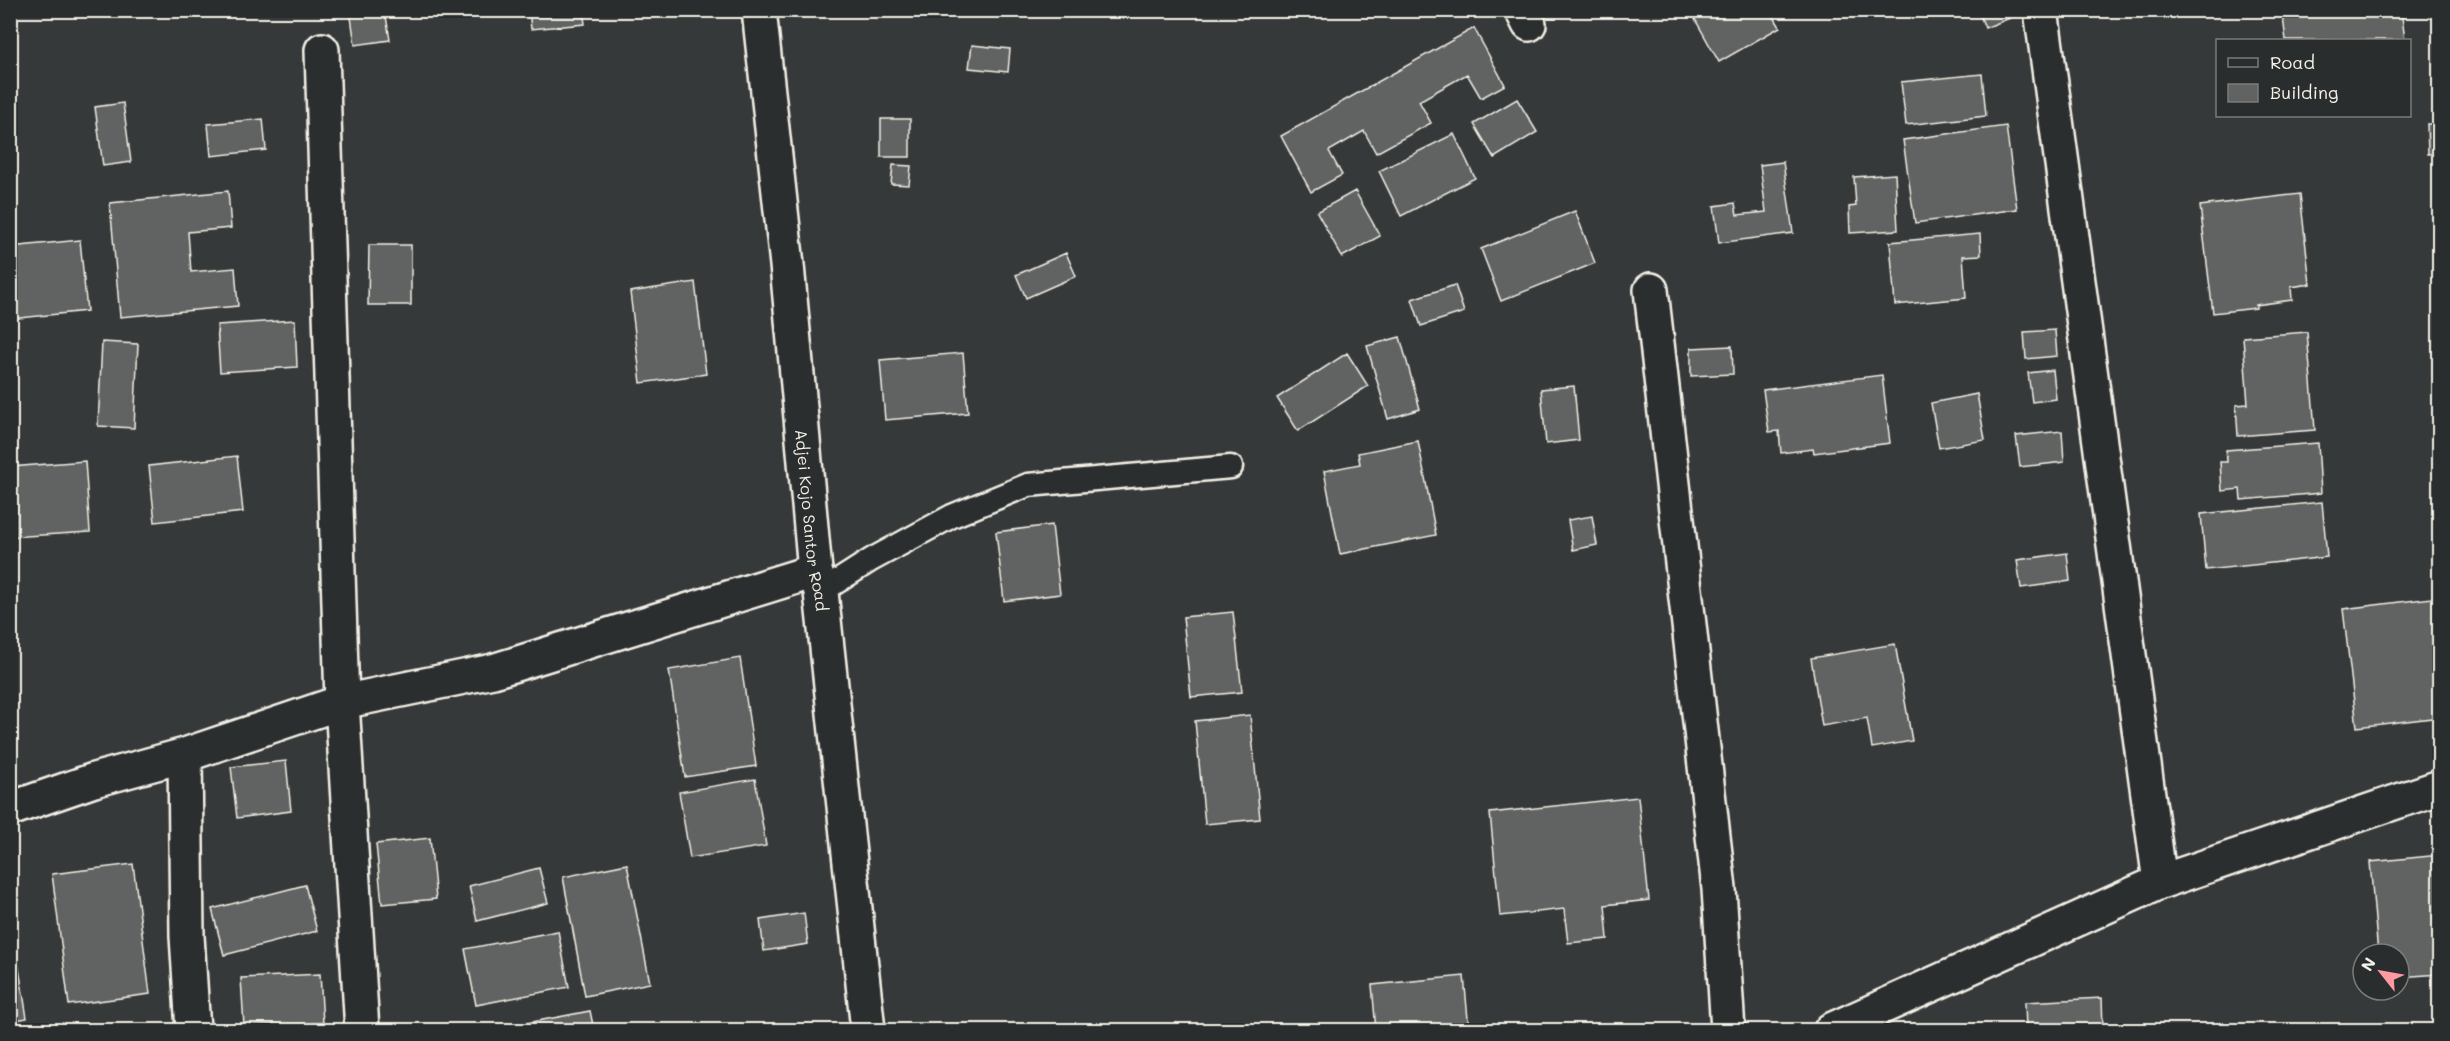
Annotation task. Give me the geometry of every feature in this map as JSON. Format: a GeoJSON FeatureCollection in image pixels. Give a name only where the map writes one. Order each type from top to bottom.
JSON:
{"type":"FeatureCollection","features":[{"type":"Feature","properties":{"kind":"street","name":"Adjei Kojo Santor Road"},"geometry":{"type":"LineString","coordinates":[[759,10],[818,581],[868,1030]]}},
{"type":"Feature","properties":{"kind":"street"},"geometry":{"type":"LineString","coordinates":[[2041,10],[2160,882]]}},
{"type":"Feature","properties":{"kind":"street"},"geometry":{"type":"LineString","coordinates":[[322,50],[342,702],[362,1030]]}},
{"type":"Feature","properties":{"kind":"street"},"geometry":{"type":"LineString","coordinates":[[1651,290],[1719,889],[1728,1030]]}},
{"type":"Feature","properties":{"kind":"street"},"geometry":{"type":"LineString","coordinates":[[10,809],[94,780],[185,755],[342,702],[493,671],[818,581]]}},
{"type":"Feature","properties":{"kind":"street"},"geometry":{"type":"LineString","coordinates":[[185,755],[187,936],[194,1030]]}},
{"type":"Feature","properties":{"kind":"street"},"geometry":{"type":"LineString","coordinates":[[1831,1030],[2160,882],[2439,787]]}},
{"type":"Feature","properties":{"kind":"lane"},"geometry":{"type":"LineString","coordinates":[[818,581],[871,560],[952,516],[1028,485],[1231,467]]}},
{"type":"Feature","properties":{"kind":"building"},"geometry":{"type":"Polygon","coordinates":[[[350,10],[385,10],[390,40],[355,45],[350,10]]]}},
{"type":"Feature","properties":{"kind":"building"},"geometry":{"type":"Polygon","coordinates":[[[529,10],[583,10],[585,24],[531,29],[529,10]]]}},
{"type":"Feature","properties":{"kind":"building"},"geometry":{"type":"Polygon","coordinates":[[[1682,10],[1770,10],[1780,27],[1719,62],[1691,12],[1685,15],[1682,10]]]}},
{"type":"Feature","properties":{"kind":"building"},"geometry":{"type":"Polygon","coordinates":[[[1978,10],[2013,10],[2015,16],[1985,28],[1978,10]]]}},
{"type":"Feature","properties":{"kind":"building"},"geometry":{"type":"Polygon","coordinates":[[[2282,10],[2383,10],[2384,13],[2401,10],[2405,39],[2286,39],[2282,10]]]}},
{"type":"Feature","properties":{"kind":"building"},"geometry":{"type":"Polygon","coordinates":[[[1474,28],[1505,85],[1481,98],[1467,74],[1419,101],[1431,123],[1376,153],[1364,131],[1329,151],[1342,175],[1311,192],[1281,136],[1474,28]]]}},
{"type":"Feature","properties":{"kind":"building"},"geometry":{"type":"Polygon","coordinates":[[[972,45],[1010,49],[1008,72],[969,68],[972,45]]]}},
{"type":"Feature","properties":{"kind":"building"},"geometry":{"type":"Polygon","coordinates":[[[1982,74],[1986,116],[1906,125],[1901,82],[1982,74]]]}},
{"type":"Feature","properties":{"kind":"building"},"geometry":{"type":"Polygon","coordinates":[[[1517,99],[1537,132],[1494,158],[1474,124],[1517,99]]]}},
{"type":"Feature","properties":{"kind":"building"},"geometry":{"type":"Polygon","coordinates":[[[123,103],[131,162],[103,166],[95,107],[123,103]]]}},
{"type":"Feature","properties":{"kind":"building"},"geometry":{"type":"Polygon","coordinates":[[[263,119],[266,150],[211,156],[208,124],[263,119]]]}},
{"type":"Feature","properties":{"kind":"building"},"geometry":{"type":"Polygon","coordinates":[[[881,119],[910,119],[910,157],[881,157],[881,119]]]}},
{"type":"Feature","properties":{"kind":"building"},"geometry":{"type":"Polygon","coordinates":[[[2427,124],[2440,124],[2440,154],[2428,154],[2427,124]]]}},
{"type":"Feature","properties":{"kind":"building"},"geometry":{"type":"Polygon","coordinates":[[[2006,126],[2017,209],[1915,223],[1903,140],[2006,126]]]}},
{"type":"Feature","properties":{"kind":"building"},"geometry":{"type":"Polygon","coordinates":[[[1454,134],[1475,178],[1401,216],[1379,171],[1454,134]]]}},
{"type":"Feature","properties":{"kind":"building"},"geometry":{"type":"Polygon","coordinates":[[[1783,162],[1793,233],[1719,243],[1714,206],[1735,203],[1737,215],[1766,212],[1760,165],[1783,162]]]}},
{"type":"Feature","properties":{"kind":"building"},"geometry":{"type":"Polygon","coordinates":[[[893,165],[911,166],[909,185],[891,184],[893,165]]]}},
{"type":"Feature","properties":{"kind":"building"},"geometry":{"type":"Polygon","coordinates":[[[1895,174],[1898,230],[1850,233],[1849,207],[1856,206],[1854,177],[1895,174]]]}},
{"type":"Feature","properties":{"kind":"building"},"geometry":{"type":"Polygon","coordinates":[[[228,191],[231,228],[188,232],[191,272],[235,268],[238,306],[120,317],[110,203],[228,191]]]}},
{"type":"Feature","properties":{"kind":"building"},"geometry":{"type":"Polygon","coordinates":[[[1355,191],[1380,236],[1342,257],[1317,212],[1355,191]]]}},
{"type":"Feature","properties":{"kind":"building"},"geometry":{"type":"Polygon","coordinates":[[[2300,194],[2310,284],[2291,287],[2292,300],[2256,305],[2256,308],[2213,313],[2200,206],[2300,194]]]}},
{"type":"Feature","properties":{"kind":"building"},"geometry":{"type":"Polygon","coordinates":[[[1575,211],[1595,263],[1501,301],[1481,249],[1575,211]]]}},
{"type":"Feature","properties":{"kind":"building"},"geometry":{"type":"Polygon","coordinates":[[[1980,234],[1981,255],[1963,256],[1966,298],[1895,305],[1890,242],[1980,234]]]}},
{"type":"Feature","properties":{"kind":"building"},"geometry":{"type":"Polygon","coordinates":[[[80,240],[87,311],[10,319],[10,247],[80,240]]]}},
{"type":"Feature","properties":{"kind":"building"},"geometry":{"type":"Polygon","coordinates":[[[369,245],[411,245],[411,305],[368,305],[369,245]]]}},
{"type":"Feature","properties":{"kind":"building"},"geometry":{"type":"Polygon","coordinates":[[[1066,253],[1076,276],[1026,298],[1016,275],[1066,253]]]}},
{"type":"Feature","properties":{"kind":"building"},"geometry":{"type":"Polygon","coordinates":[[[695,282],[706,374],[641,383],[630,292],[695,282]]]}},
{"type":"Feature","properties":{"kind":"building"},"geometry":{"type":"Polygon","coordinates":[[[1455,285],[1464,312],[1421,326],[1412,299],[1455,285]]]}},
{"type":"Feature","properties":{"kind":"building"},"geometry":{"type":"Polygon","coordinates":[[[295,320],[297,367],[220,372],[217,325],[295,320]]]}},
{"type":"Feature","properties":{"kind":"building"},"geometry":{"type":"Polygon","coordinates":[[[2055,330],[2057,356],[2026,359],[2024,332],[2055,330]]]}},
{"type":"Feature","properties":{"kind":"building"},"geometry":{"type":"Polygon","coordinates":[[[2307,332],[2315,430],[2238,436],[2236,405],[2248,404],[2243,337],[2307,332]]]}},
{"type":"Feature","properties":{"kind":"building"},"geometry":{"type":"Polygon","coordinates":[[[1400,337],[1420,409],[1388,419],[1367,346],[1400,337]]]}},
{"type":"Feature","properties":{"kind":"building"},"geometry":{"type":"Polygon","coordinates":[[[102,342],[138,344],[134,428],[98,426],[102,342]]]}},
{"type":"Feature","properties":{"kind":"building"},"geometry":{"type":"Polygon","coordinates":[[[1732,346],[1733,374],[1691,376],[1691,348],[1732,346]]]}},
{"type":"Feature","properties":{"kind":"building"},"geometry":{"type":"Polygon","coordinates":[[[963,353],[968,413],[885,420],[880,360],[963,353]]]}},
{"type":"Feature","properties":{"kind":"building"},"geometry":{"type":"Polygon","coordinates":[[[1347,353],[1368,386],[1298,431],[1277,398],[1347,353]]]}},
{"type":"Feature","properties":{"kind":"building"},"geometry":{"type":"Polygon","coordinates":[[[2053,370],[2056,399],[2032,402],[2028,373],[2053,370]]]}},
{"type":"Feature","properties":{"kind":"building"},"geometry":{"type":"Polygon","coordinates":[[[1882,375],[1890,443],[1814,453],[1813,449],[1781,453],[1779,431],[1769,432],[1763,390],[1882,375]]]}},
{"type":"Feature","properties":{"kind":"building"},"geometry":{"type":"Polygon","coordinates":[[[1574,386],[1579,440],[1546,444],[1541,389],[1574,386]]]}},
{"type":"Feature","properties":{"kind":"building"},"geometry":{"type":"Polygon","coordinates":[[[1977,394],[1985,440],[1939,448],[1931,403],[1977,394]]]}},
{"type":"Feature","properties":{"kind":"building"},"geometry":{"type":"Polygon","coordinates":[[[2062,431],[2064,462],[2020,467],[2016,436],[2062,431]]]}},
{"type":"Feature","properties":{"kind":"building"},"geometry":{"type":"Polygon","coordinates":[[[1418,441],[1436,535],[1340,554],[1324,471],[1360,464],[1358,453],[1418,441]]]}},
{"type":"Feature","properties":{"kind":"building"},"geometry":{"type":"Polygon","coordinates":[[[2318,443],[2321,493],[2241,500],[2240,489],[2222,491],[2220,462],[2227,462],[2226,450],[2318,443]]]}},
{"type":"Feature","properties":{"kind":"building"},"geometry":{"type":"Polygon","coordinates":[[[237,456],[243,512],[155,522],[149,466],[237,456]]]}},
{"type":"Feature","properties":{"kind":"building"},"geometry":{"type":"Polygon","coordinates":[[[85,461],[90,532],[10,537],[10,467],[85,461]]]}},
{"type":"Feature","properties":{"kind":"building"},"geometry":{"type":"Polygon","coordinates":[[[2322,502],[2327,557],[2206,570],[2201,514],[2322,502]]]}},
{"type":"Feature","properties":{"kind":"building"},"geometry":{"type":"Polygon","coordinates":[[[1592,516],[1597,545],[1573,550],[1568,520],[1592,516]]]}},
{"type":"Feature","properties":{"kind":"building"},"geometry":{"type":"Polygon","coordinates":[[[1052,525],[1060,594],[1004,601],[996,532],[1052,525]]]}},
{"type":"Feature","properties":{"kind":"building"},"geometry":{"type":"Polygon","coordinates":[[[2067,553],[2070,581],[2021,588],[2017,560],[2067,553]]]}},
{"type":"Feature","properties":{"kind":"building"},"geometry":{"type":"Polygon","coordinates":[[[2440,597],[2440,717],[2357,727],[2343,609],[2440,597]]]}},
{"type":"Feature","properties":{"kind":"building"},"geometry":{"type":"Polygon","coordinates":[[[1233,612],[1242,692],[1191,697],[1183,617],[1233,612]]]}},
{"type":"Feature","properties":{"kind":"building"},"geometry":{"type":"Polygon","coordinates":[[[1895,644],[1912,741],[1872,748],[1867,718],[1822,726],[1811,658],[1895,644]]]}},
{"type":"Feature","properties":{"kind":"building"},"geometry":{"type":"Polygon","coordinates":[[[740,658],[756,766],[685,777],[669,670],[740,658]]]}},
{"type":"Feature","properties":{"kind":"building"},"geometry":{"type":"Polygon","coordinates":[[[1250,715],[1260,819],[1205,824],[1195,721],[1250,715]]]}},
{"type":"Feature","properties":{"kind":"building"},"geometry":{"type":"Polygon","coordinates":[[[286,761],[291,811],[237,818],[231,767],[286,761]]]}},
{"type":"Feature","properties":{"kind":"building"},"geometry":{"type":"Polygon","coordinates":[[[755,779],[766,846],[690,858],[679,792],[755,779]]]}},
{"type":"Feature","properties":{"kind":"building"},"geometry":{"type":"Polygon","coordinates":[[[1638,797],[1649,900],[1605,905],[1608,939],[1568,943],[1564,909],[1500,916],[1490,813],[1638,797]]]}},
{"type":"Feature","properties":{"kind":"building"},"geometry":{"type":"Polygon","coordinates":[[[430,838],[436,899],[382,904],[376,844],[430,838]]]}},
{"type":"Feature","properties":{"kind":"building"},"geometry":{"type":"Polygon","coordinates":[[[2440,855],[2440,974],[2411,976],[2411,942],[2377,942],[2370,862],[2440,855]]]}},
{"type":"Feature","properties":{"kind":"building"},"geometry":{"type":"Polygon","coordinates":[[[133,864],[150,994],[69,1005],[52,874],[133,864]]]}},
{"type":"Feature","properties":{"kind":"building"},"geometry":{"type":"Polygon","coordinates":[[[627,864],[650,983],[585,996],[563,877],[627,864]]]}},
{"type":"Feature","properties":{"kind":"building"},"geometry":{"type":"Polygon","coordinates":[[[539,868],[548,903],[477,921],[469,886],[539,868]]]}},
{"type":"Feature","properties":{"kind":"building"},"geometry":{"type":"Polygon","coordinates":[[[305,885],[317,931],[224,955],[212,909],[305,885]]]}},
{"type":"Feature","properties":{"kind":"building"},"geometry":{"type":"Polygon","coordinates":[[[804,913],[808,944],[764,951],[760,920],[804,913]]]}},
{"type":"Feature","properties":{"kind":"building"},"geometry":{"type":"Polygon","coordinates":[[[558,931],[569,987],[476,1005],[465,949],[558,931]]]}},
{"type":"Feature","properties":{"kind":"building"},"geometry":{"type":"Polygon","coordinates":[[[10,938],[14,938],[27,1018],[10,1021],[10,938]]]}},
{"type":"Feature","properties":{"kind":"building"},"geometry":{"type":"Polygon","coordinates":[[[320,974],[323,1023],[244,1026],[241,978],[320,974]]]}},
{"type":"Feature","properties":{"kind":"building"},"geometry":{"type":"Polygon","coordinates":[[[1464,976],[1469,1030],[1376,1030],[1372,985],[1464,976]]]}},
{"type":"Feature","properties":{"kind":"building"},"geometry":{"type":"Polygon","coordinates":[[[2102,998],[2103,1030],[2026,1030],[2025,1002],[2102,998]]]}},
{"type":"Feature","properties":{"kind":"building"},"geometry":{"type":"Polygon","coordinates":[[[590,1011],[594,1030],[491,1030],[590,1011]]]}}]}
